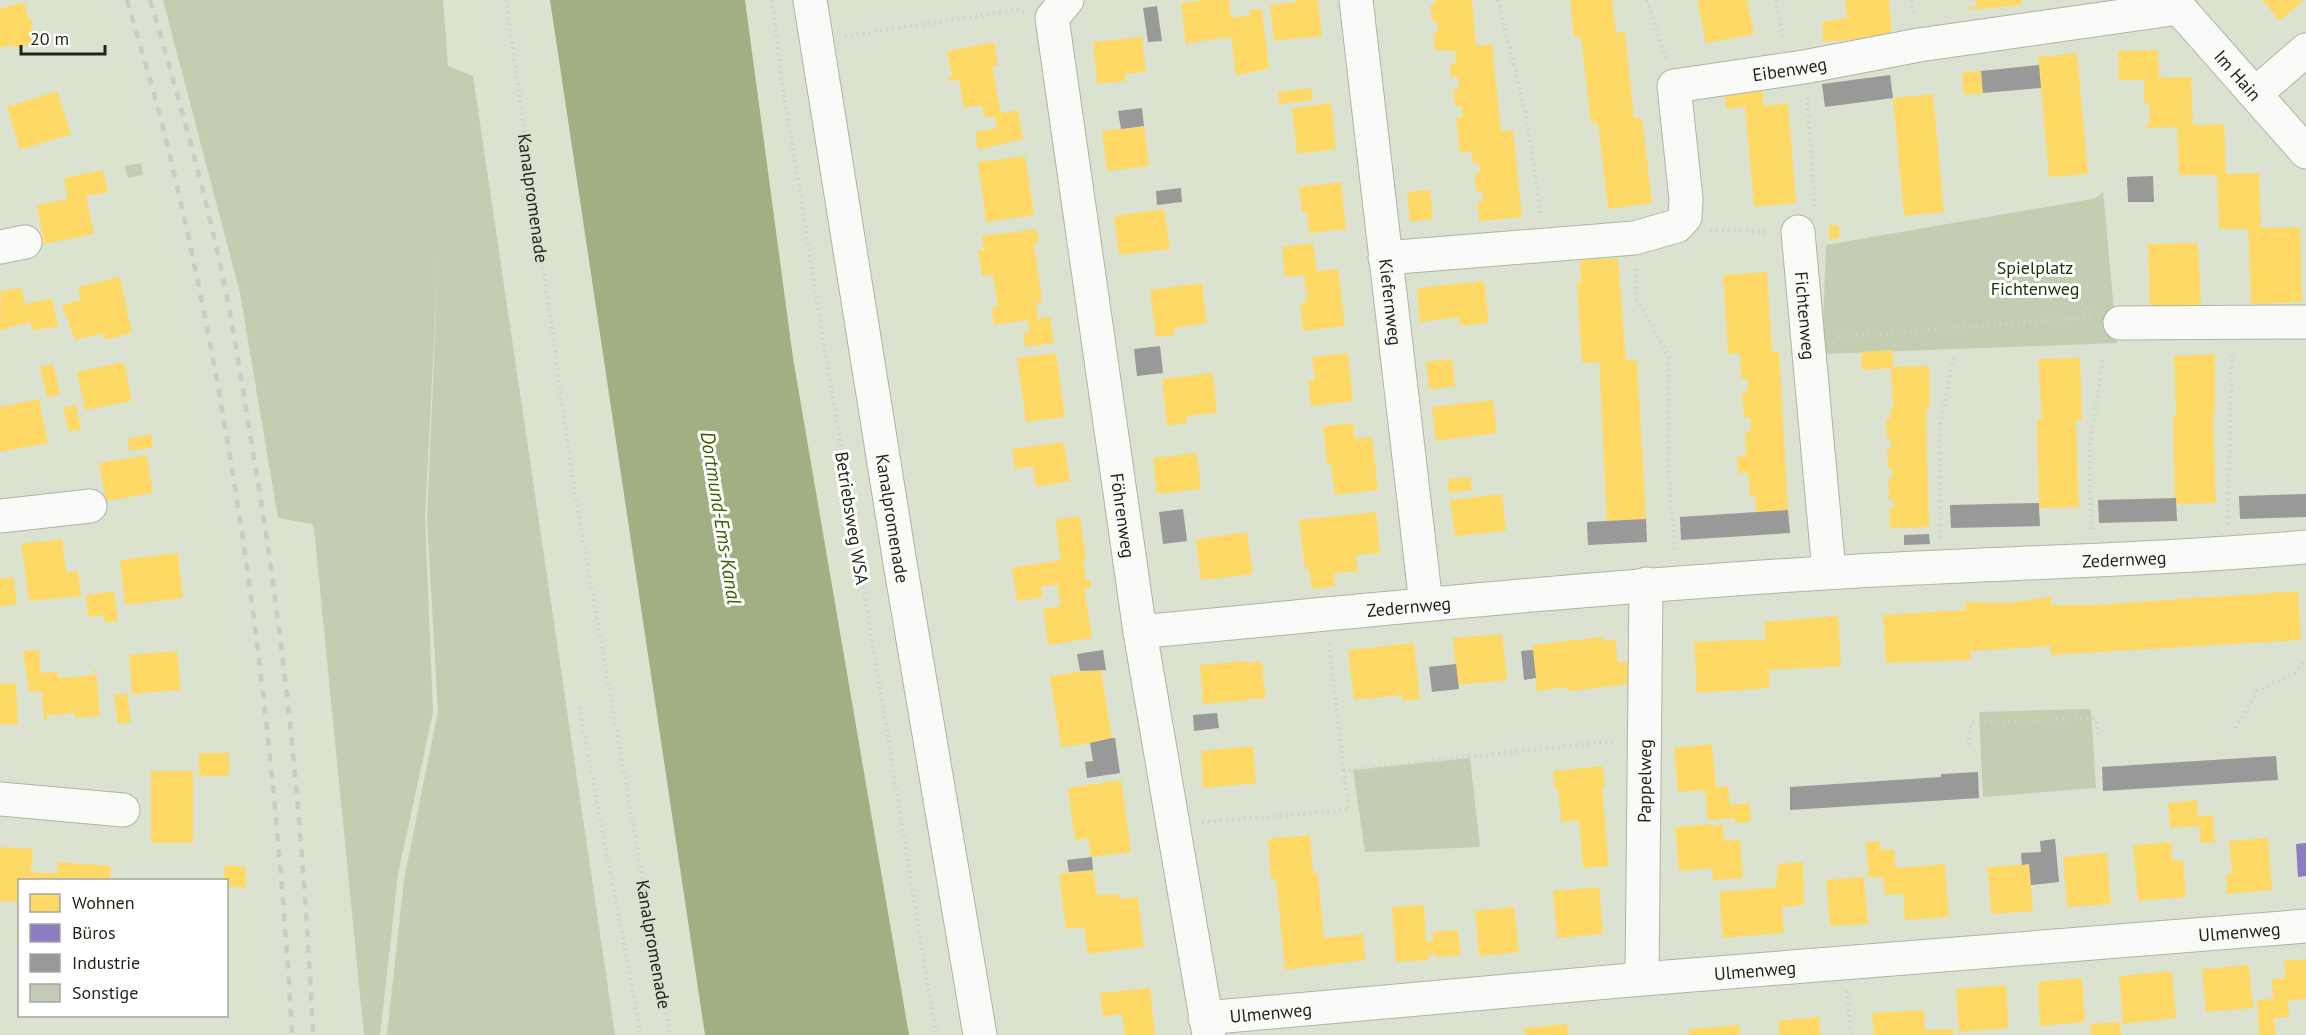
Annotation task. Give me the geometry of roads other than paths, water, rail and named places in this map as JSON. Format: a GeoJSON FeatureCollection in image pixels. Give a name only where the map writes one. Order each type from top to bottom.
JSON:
{"type":"FeatureCollection","features":[{"type":"Feature","properties":{"kind":"street","name":"Kanalpromenade"},"geometry":{"type":"LineString","coordinates":[[810,0],[898,551],[980,1035]]}},
{"type":"Feature","properties":{"kind":"street","name":"Kiefernweg"},"geometry":{"type":"LineString","coordinates":[[1356,0],[1426,604]]}},
{"type":"Feature","properties":{"kind":"street","name":"Eibenweg"},"geometry":{"type":"LineString","coordinates":[[1385,258],[1634,238],[1677,226],[1685,218],[1686,199],[1674,86],[1797,68],[1919,45],[2175,4]]}},
{"type":"Feature","properties":{"kind":"street","name":"Im Hain"},"geometry":{"type":"LineString","coordinates":[[2175,4],[2306,152]]}},
{"type":"Feature","properties":{"kind":"street","name":"Föhrenweg"},"geometry":{"type":"LineString","coordinates":[[1059,9],[1140,632],[1207,1026]]}},
{"type":"Feature","properties":{"kind":"street"},"geometry":{"type":"LineString","coordinates":[[2256,94],[2306,50]]}},
{"type":"Feature","properties":{"kind":"street","name":"Fichtenweg"},"geometry":{"type":"LineString","coordinates":[[1798,232],[1829,572]]}},
{"type":"Feature","properties":{"kind":"street"},"geometry":{"type":"LineString","coordinates":[[2120,323],[2306,322]]}},
{"type":"Feature","properties":{"kind":"street"},"geometry":{"type":"LineString","coordinates":[[0,516],[90,506]]}},
{"type":"Feature","properties":{"kind":"street","name":"Zedernweg"},"geometry":{"type":"LineString","coordinates":[[1140,632],[1646,584],[2091,558],[2228,554],[2306,547]]}},
{"type":"Feature","properties":{"kind":"street","name":"Pappelweg"},"geometry":{"type":"LineString","coordinates":[[1642,979],[1646,584]]}},
{"type":"Feature","properties":{"kind":"street"},"geometry":{"type":"LineString","coordinates":[[0,799],[123,810]]}},
{"type":"Feature","properties":{"kind":"street","name":"Ulmenweg"},"geometry":{"type":"LineString","coordinates":[[1207,1026],[1642,979],[2306,926]]}},
{"type":"Feature","properties":{"kind":"water","name":"Dortmund-Ems-Kanal"},"geometry":{"type":"Polygon","coordinates":[[[550,0],[745,0],[793,358],[909,1035],[705,1035],[550,0]]]}},
{"type":"Feature","properties":{"kind":"railway"},"geometry":{"type":"LineString","coordinates":[[127,0],[163,129],[193,257],[234,478],[264,700],[285,923],[292,1035]]}},
{"type":"Feature","properties":{"kind":"railway"},"geometry":{"type":"LineString","coordinates":[[150,0],[203,191],[238,356],[275,601],[292,745],[313,1035]]}},
{"type":"Feature","properties":{"kind":"park label","name":"Spielplatz Fichtenweg"},"geometry":{"type":"Point","coordinates":[2035,277]}}]}
